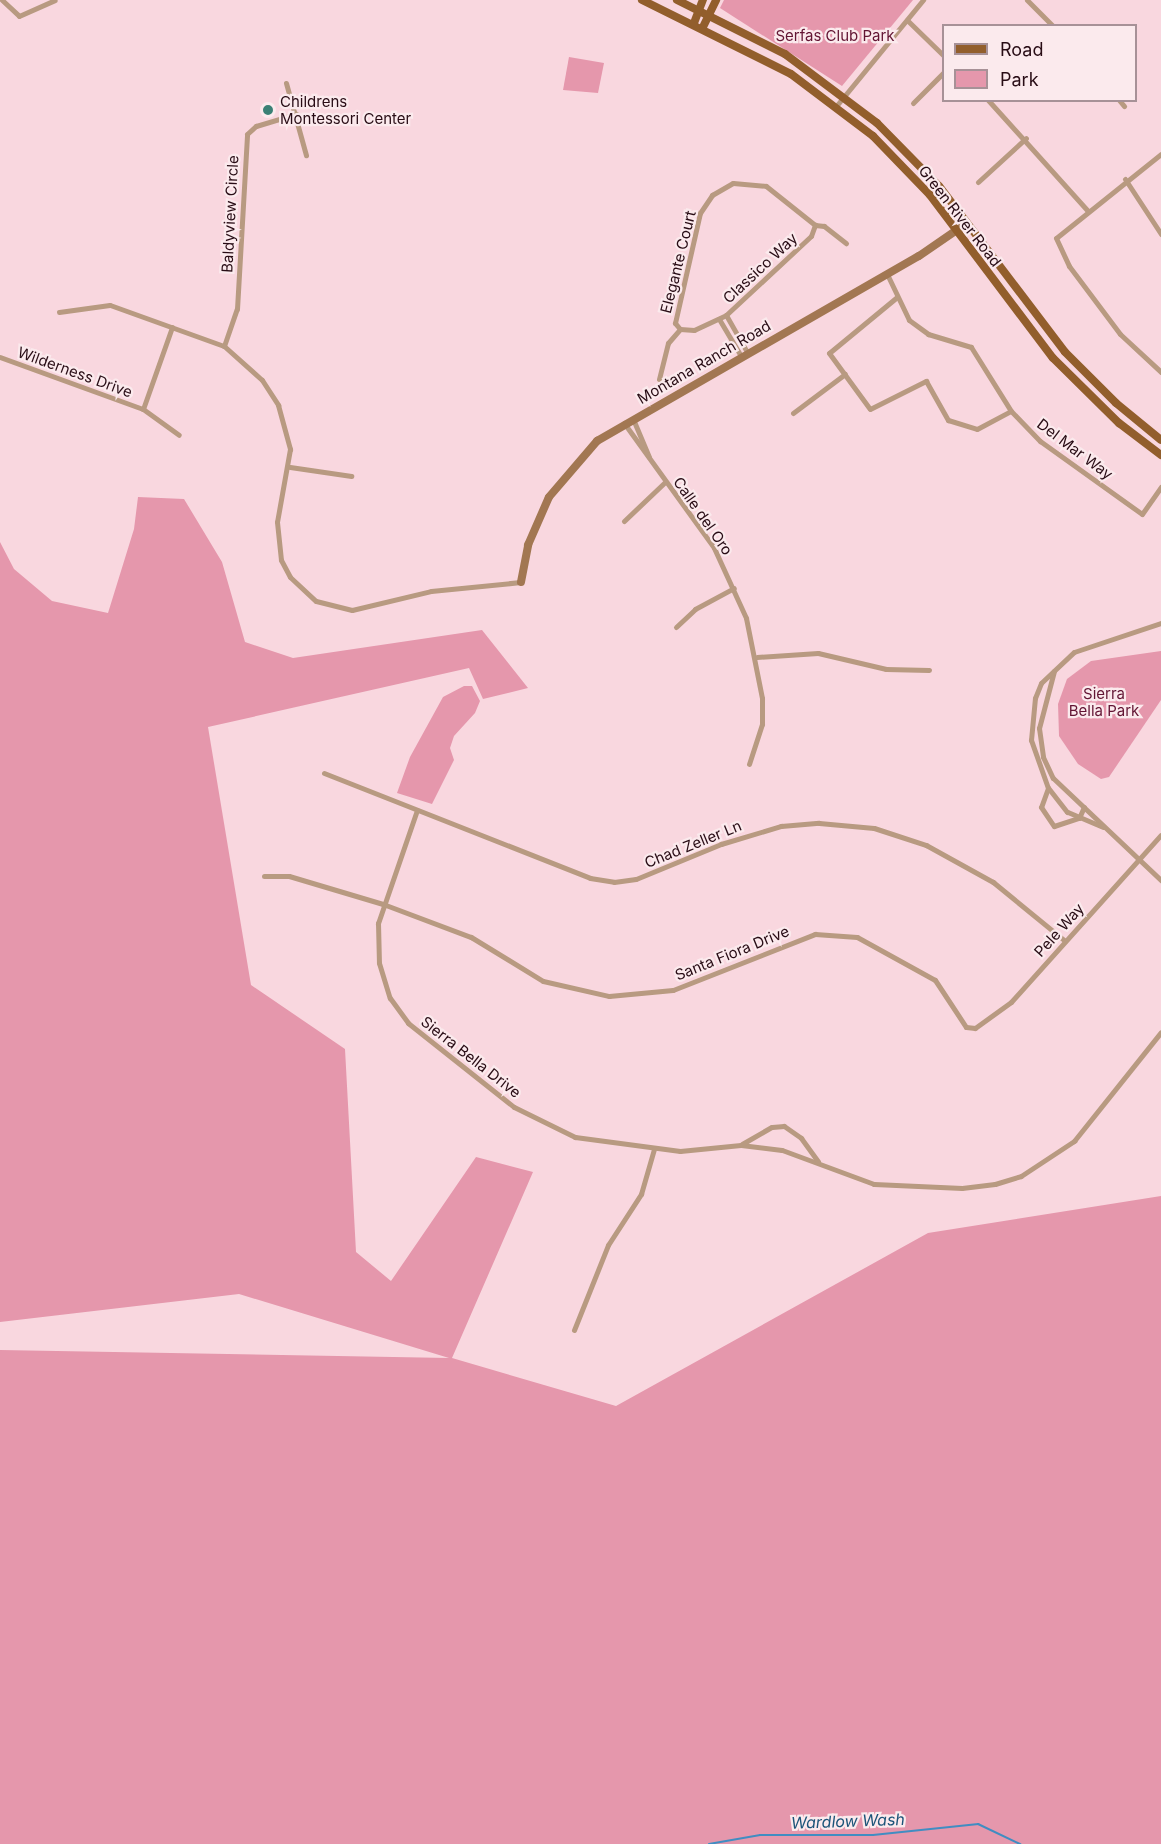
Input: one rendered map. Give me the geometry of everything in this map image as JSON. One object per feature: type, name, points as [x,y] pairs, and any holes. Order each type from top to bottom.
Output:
[{"type":"main road","name":"Green River Road","points":[[642,0],[703,27],[837,105],[895,157],[957,230],[1053,358],[1119,423],[1161,454]]},
{"type":"main road","name":"Green River Road","points":[[677,0],[785,54],[844,95],[910,156],[967,223],[1065,352],[1116,403],[1161,440]]},
{"type":"main road","points":[[693,23],[703,0]]},
{"type":"main road","points":[[703,27],[716,0]]},
{"type":"street","points":[[2,0],[19,16],[55,0]]},
{"type":"street","points":[[837,105],[923,0]]},
{"type":"street","points":[[1027,0],[1051,24]]},
{"type":"street","points":[[907,20],[942,55]]},
{"type":"street","points":[[914,103],[942,74]]},
{"type":"street","points":[[286,83],[306,155]]},
{"type":"street","points":[[990,102],[1026,138],[1087,210]]},
{"type":"street","points":[[1121,102],[1124,106]]},
{"type":"street","name":"Baldyview Circle","points":[[224,346],[237,309],[247,134],[256,126],[296,114]]},
{"type":"street","points":[[978,182],[1026,138]]},
{"type":"street","points":[[1161,154],[1125,179],[1056,238],[1070,266],[1120,334],[1161,372]]},
{"type":"street","points":[[1125,179],[1161,234]]},
{"type":"street","name":"Elegante Court","points":[[659,379],[668,343],[680,329],[675,323],[700,213],[712,195],[733,183],[766,186],[815,225]]},
{"type":"street","name":"Montana Ranch Road","points":[[521,582],[538,520],[563,475],[597,441],[624,423],[887,274],[967,223]]},
{"type":"street","points":[[815,225],[824,226],[846,243]]},
{"type":"street","name":"Classico Way","points":[[680,329],[694,330],[726,315],[811,236],[815,225]]},
{"type":"street","name":"Del Mar Way","points":[[887,274],[897,297],[919,329],[971,347],[1011,411],[1040,441],[1142,514],[1161,487]]},
{"type":"street","points":[[897,297],[829,353],[870,409],[926,381],[948,420],[977,429],[1011,411]]},
{"type":"street","points":[[59,312],[110,305],[224,346],[262,380],[278,405],[286,430],[290,467],[277,542],[290,577],[316,601],[352,610],[431,591],[521,582]]},
{"type":"street","points":[[726,315],[744,354]]},
{"type":"street","points":[[719,319],[744,354]]},
{"type":"street","points":[[142,409],[172,327]]},
{"type":"street","name":"Wilderness Drive","points":[[0,357],[142,409],[179,435]]},
{"type":"street","points":[[793,413],[845,374]]},
{"type":"street","name":"Calle del Oro","points":[[633,419],[649,457],[703,532],[734,588],[757,657],[762,724],[749,764]]},
{"type":"street","name":"Calle del Oro","points":[[624,423],[643,455],[649,457]]},
{"type":"street","points":[[290,467],[351,476]]},
{"type":"street","points":[[624,521],[665,482]]},
{"type":"street","points":[[676,627],[703,604],[734,588]]},
{"type":"street","points":[[1161,623],[1091,643],[1054,669],[1035,698],[1030,728],[1034,756],[1048,788],[1067,812],[1102,827],[1161,880]]},
{"type":"street","points":[[757,657],[818,653],[886,669],[928,670]]},
{"type":"street","points":[[1054,669],[1040,715],[1043,757],[1059,785],[1099,817],[1102,827]]},
{"type":"street","name":"Chad Zeller Ln","points":[[324,773],[590,878],[614,882],[636,879],[721,844],[781,826],[819,823],[874,828],[926,845],[993,882],[1065,941]]},
{"type":"street","points":[[1048,788],[1041,807],[1046,818],[1063,827],[1079,818],[1084,807]]},
{"type":"street","name":"Sierra Bella Drive","points":[[417,810],[383,904],[376,943],[379,963],[390,998],[408,1023],[535,1120],[575,1137],[654,1149],[741,1144],[820,1162],[874,1185],[962,1188],[1021,1176],[1074,1141],[1094,1121],[1161,1032]]},
{"type":"street","name":"Pele Way","points":[[966,1027],[988,1021],[1011,1002],[1161,835]]},
{"type":"street","name":"Santa Fiora Drive","points":[[264,876],[289,876],[383,904],[471,937],[543,981],[609,996],[673,990],[815,934],[857,937],[935,981],[966,1027]]},
{"type":"street","name":"Sierra Bella Drive","points":[[741,1144],[772,1127],[784,1126],[801,1138],[820,1162]]},
{"type":"street","points":[[574,1330],[608,1245],[641,1194],[654,1149]]},
{"type":"green space","name":"Serfas Club Park","points":[[724,0],[913,0],[842,86],[720,8]]},
{"type":"green space","points":[[569,57],[604,63],[598,93],[563,90]]},
{"type":"green space","points":[[138,497],[184,499],[222,562],[245,642],[293,658],[482,630],[528,688],[483,699],[469,668],[208,727],[251,985],[345,1049],[356,1252],[391,1281],[476,1157],[533,1172],[452,1358],[616,1406],[928,1233],[1161,1196],[1161,1844],[0,1844],[0,1350],[449,1358],[239,1294],[0,1322],[0,542],[14,569],[52,601],[108,613],[134,529]]},
{"type":"green space","name":"Sierra Bella Park","points":[[1161,651],[1161,700],[1109,777],[1101,779],[1078,764],[1059,736],[1058,704],[1067,679],[1091,661]]},
{"type":"green space","points":[[464,686],[472,686],[480,701],[475,713],[454,736],[450,748],[454,760],[432,804],[397,793],[410,757],[443,697]]},
{"type":"waterway","name":"Wardlow Wash","points":[[709,1844],[760,1835],[873,1835],[978,1824],[1020,1844]]},
{"type":"place","name":"Childrens Montessori Center","points":[[268,110]]}]
